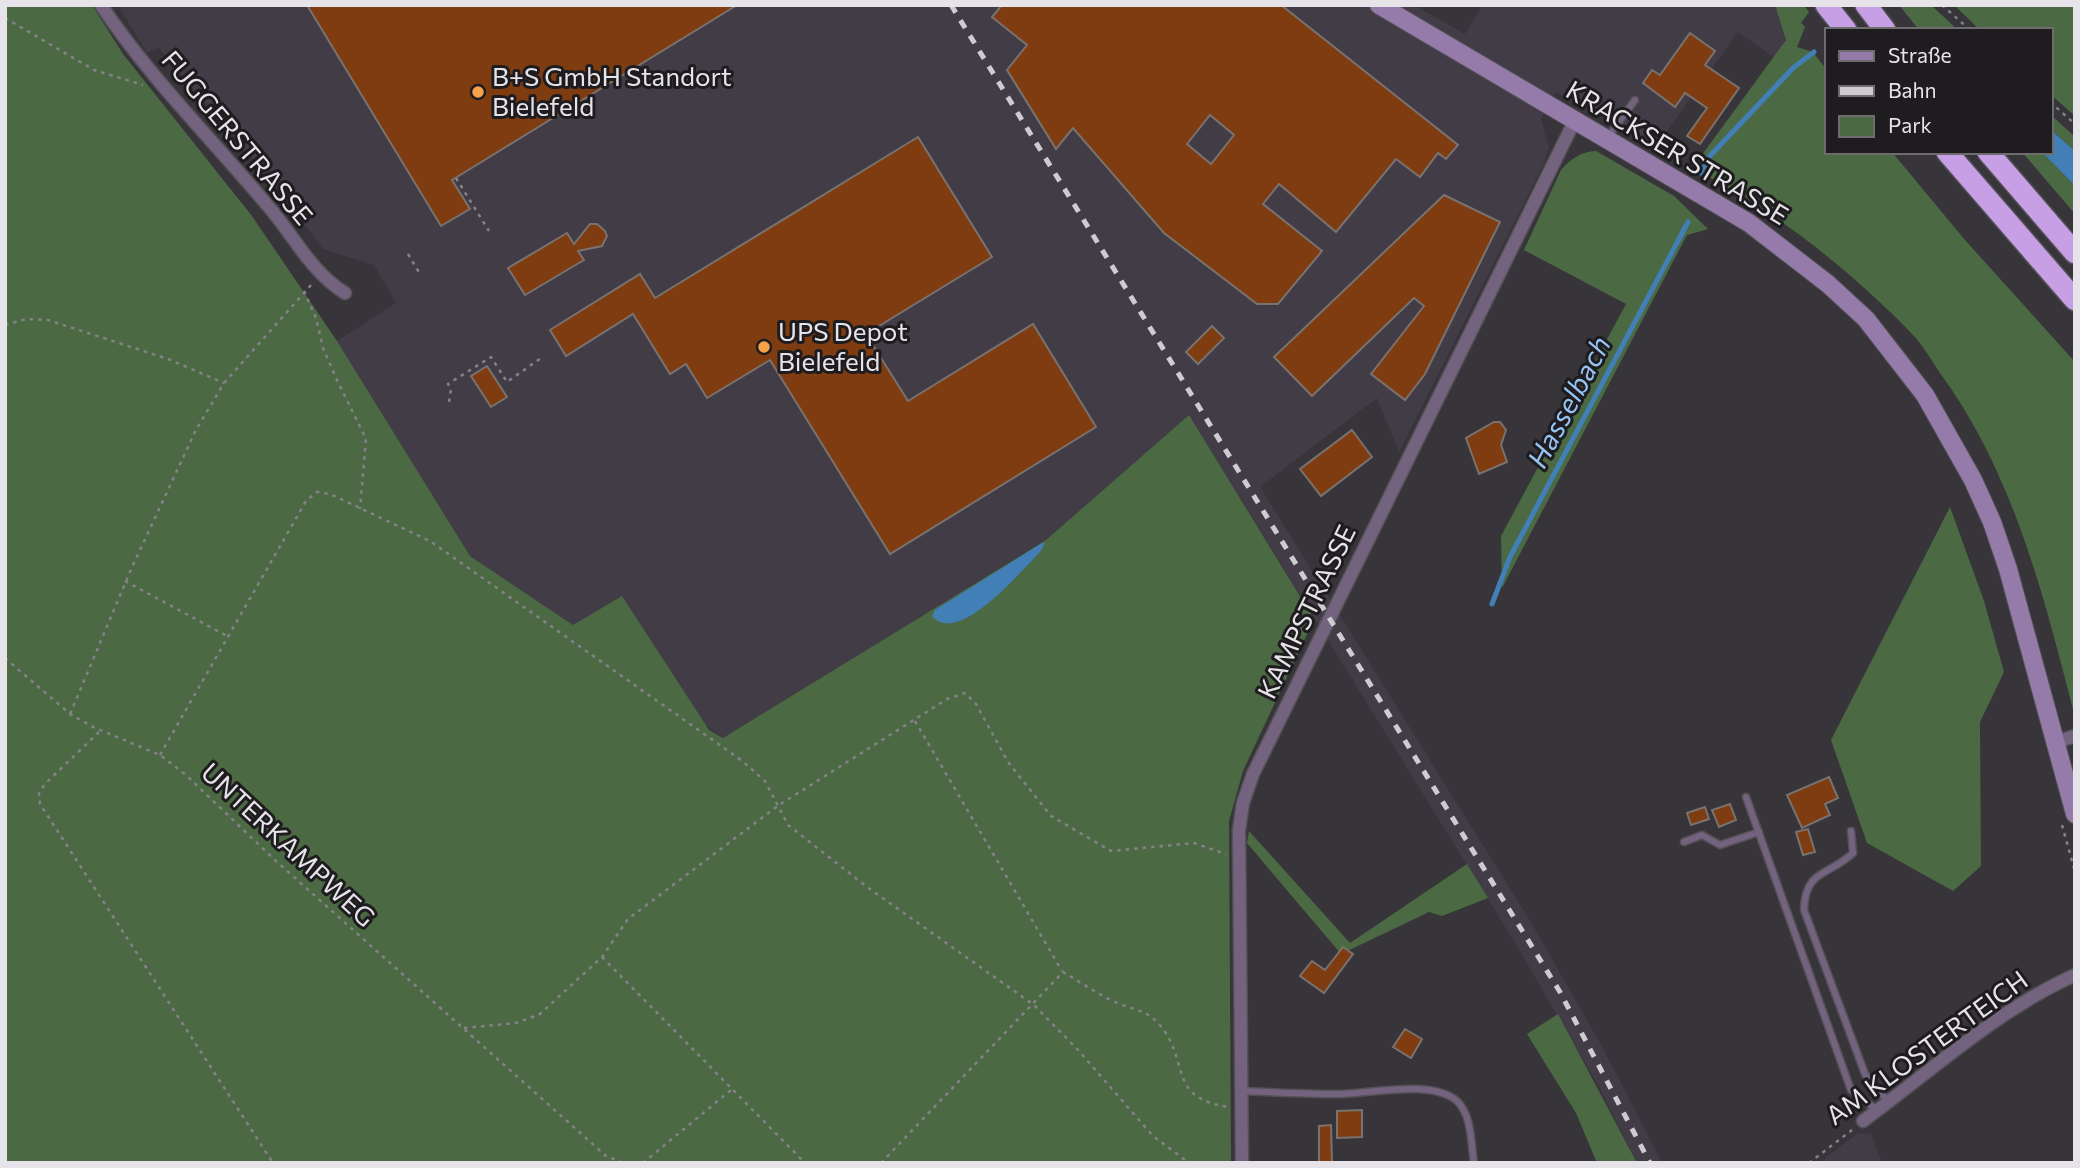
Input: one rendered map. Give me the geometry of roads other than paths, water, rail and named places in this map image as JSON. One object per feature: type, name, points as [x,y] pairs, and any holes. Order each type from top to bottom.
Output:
[{"type":"highway","points":[[1826,5],[1844,28]]},
{"type":"highway","points":[[1866,5],[1883,28]]},
{"type":"highway","points":[[1949,154],[2075,300]]},
{"type":"highway","points":[[1990,154],[2075,253]]},
{"type":"street","name":"FUGGERSTRASSE","points":[[101,5],[167,92],[270,207],[319,273],[345,293]]},
{"type":"street","name":"KRACKSER STRASSE","points":[[1379,5],[1759,230],[1828,284],[1866,319],[1897,357],[1951,437],[1992,522],[2008,569],[2075,814]]},
{"type":"street","name":"KAMPSTRASSE","points":[[1242,1163],[1238,858],[1243,803],[1253,774],[1575,120]]},
{"type":"street","points":[[2056,742],[2075,736]]},
{"type":"street","name":"AM KLOSTERTEICH","points":[[1863,1121],[1995,1022],[2045,988],[2075,975]]},
{"type":"lane","points":[[1607,139],[1635,100]]},
{"type":"lane","points":[[1746,797],[1851,1090],[1877,1110]]},
{"type":"lane","points":[[1851,831],[1853,853],[1810,882],[1804,893],[1804,911],[1865,1074],[1876,1091],[1890,1101]]},
{"type":"lane","points":[[1684,842],[1702,835],[1720,845],[1759,832]]},
{"type":"lane","points":[[1241,1091],[1337,1094],[1403,1090],[1445,1095],[1456,1101],[1466,1114],[1474,1163]]},
{"type":"water","points":[[2052,131],[2075,151],[2075,186],[2044,154],[2052,154]]},
{"type":"water","points":[[1045,543],[1040,552],[1019,574],[989,603],[973,614],[957,622],[943,623],[932,616],[935,610]]},
{"type":"waterway","points":[[1701,173],[1708,158],[1793,68],[1814,52]]},
{"type":"waterway","name":"Hasselbach","points":[[1492,604],[1510,557],[1688,222]]},
{"type":"railway","points":[[951,5],[1560,992],[1650,1163]]},
{"type":"place","name":"B+S GmbH Standort Bielefeld","points":[[478,92]]},
{"type":"place","name":"UPS Depot Bielefeld","points":[[764,347]]}]
